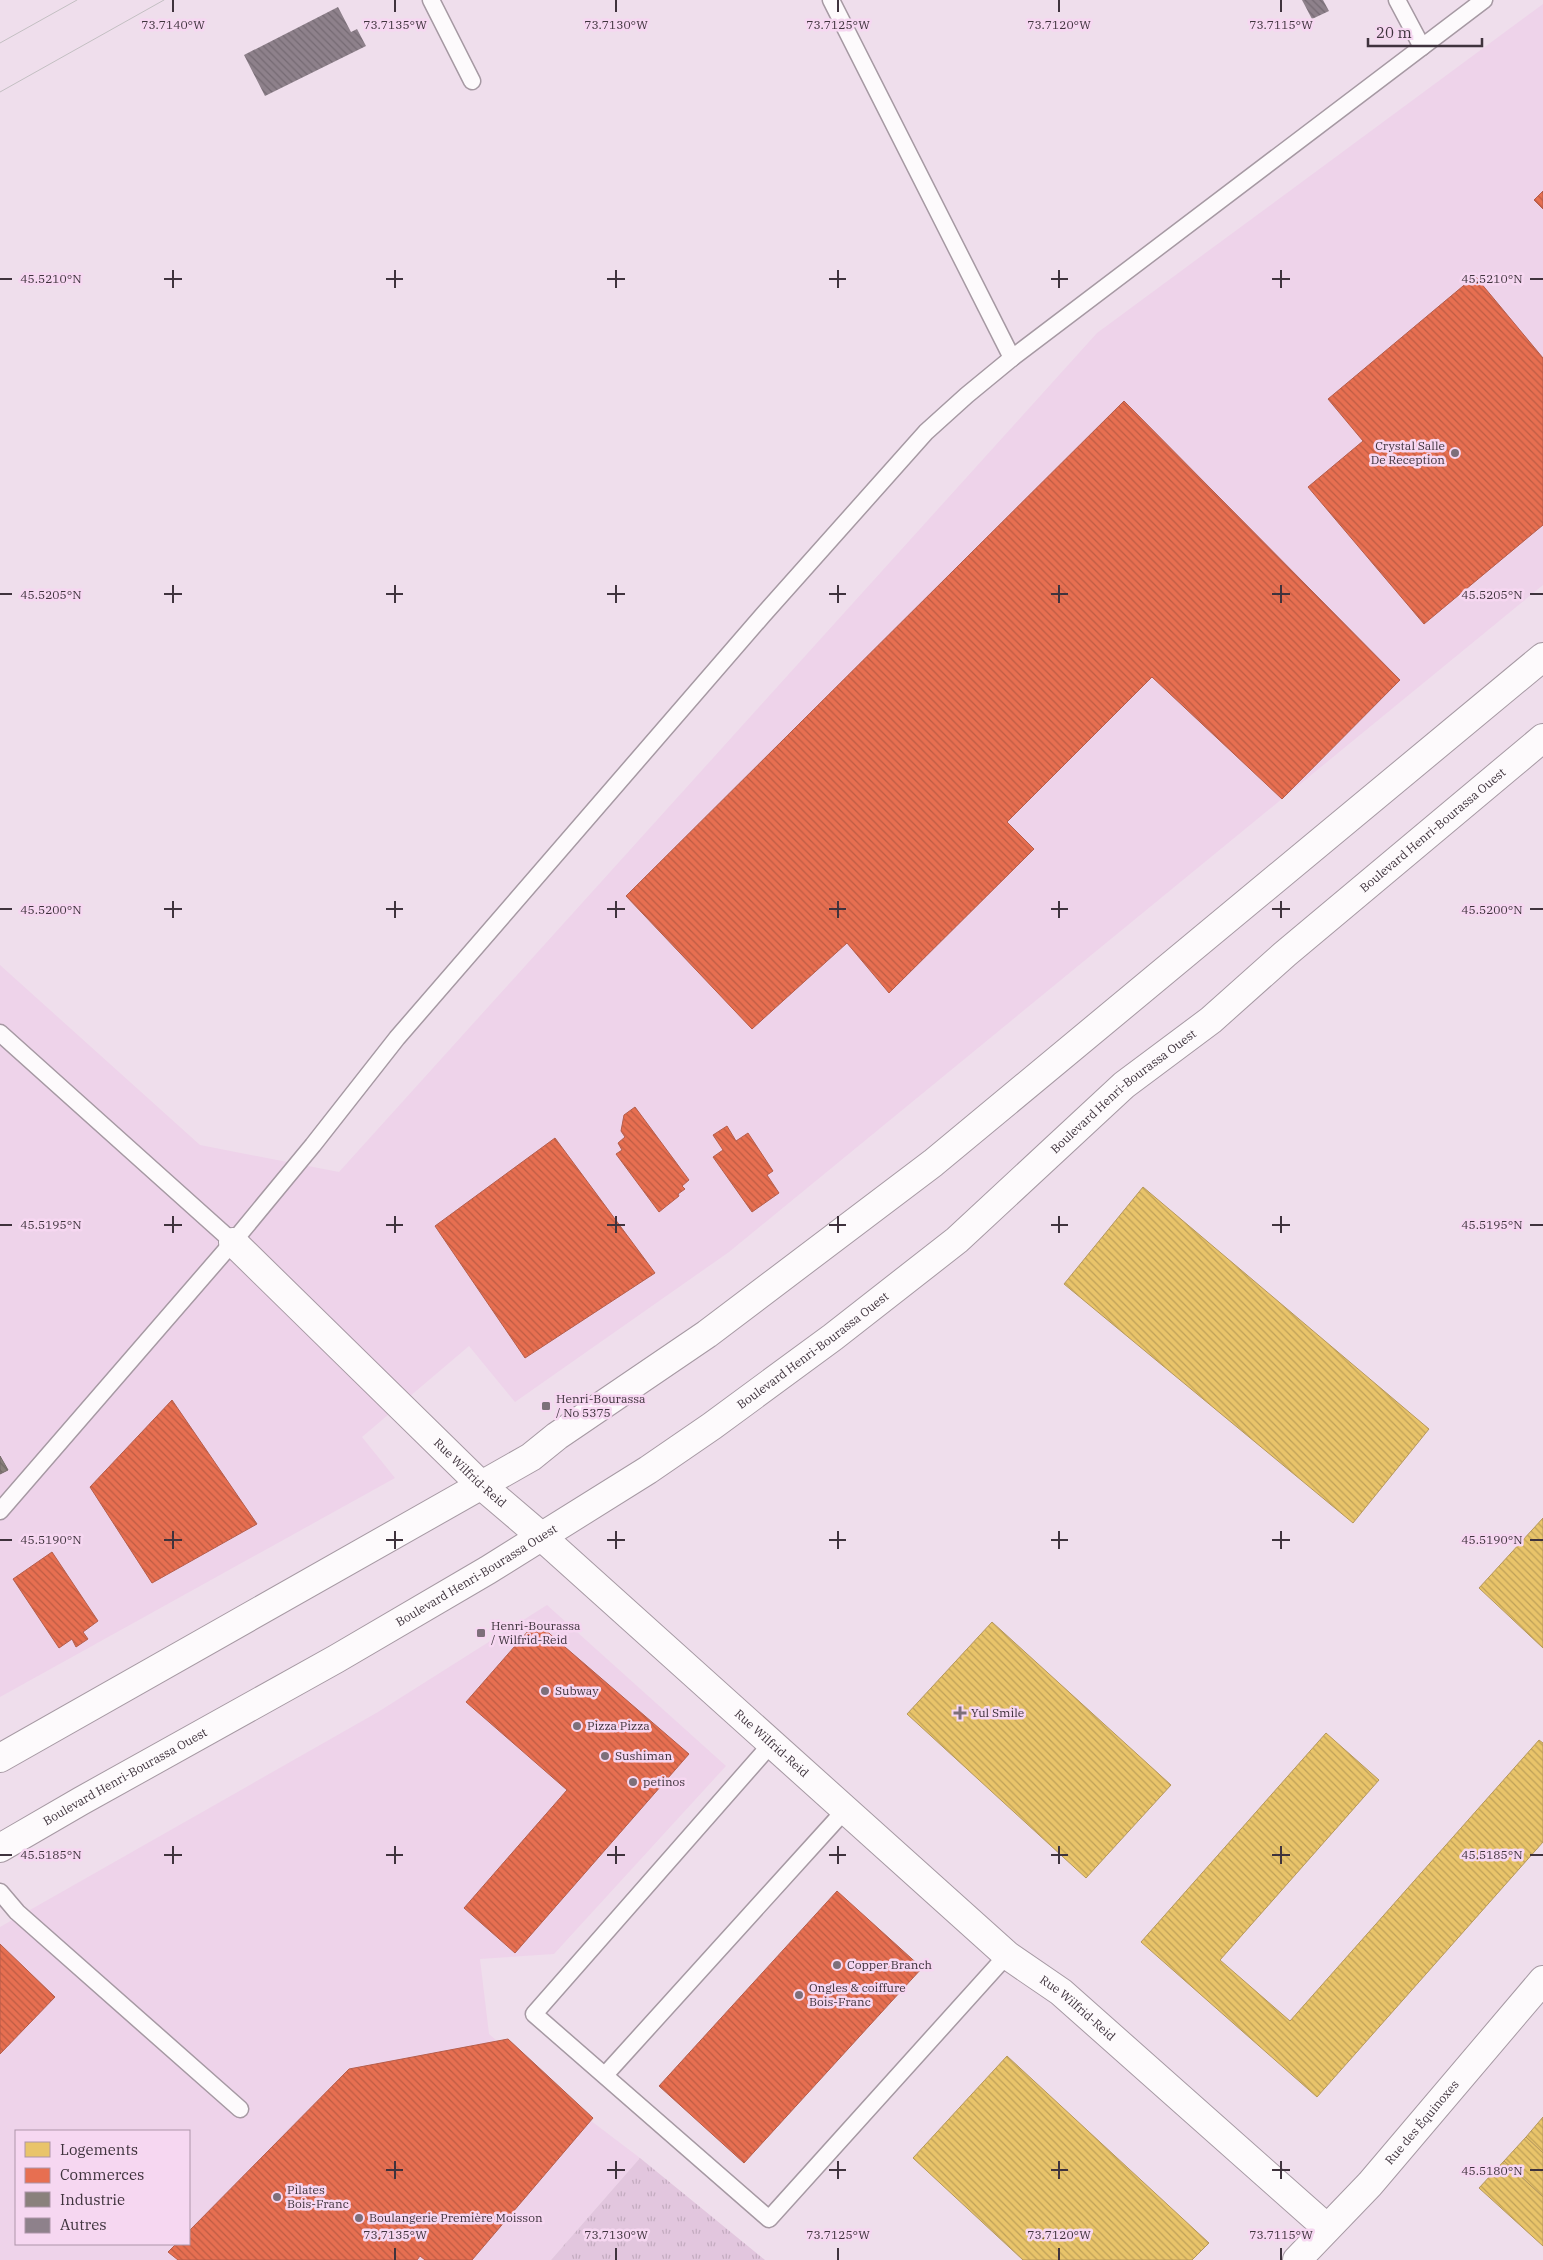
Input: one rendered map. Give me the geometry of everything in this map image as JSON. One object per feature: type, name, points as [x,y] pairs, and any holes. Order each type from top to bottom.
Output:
[{"type":"main road","points":[[0,1758],[531,1457],[557,1436],[707,1334],[843,1233],[977,1128],[1543,657]]},
{"type":"main road","name":"Boulevard Henri-Bourassa Ouest","points":[[0,1848],[336,1659],[542,1537],[648,1470],[712,1426],[833,1338],[957,1240],[1124,1085],[1211,1020],[1285,954],[1543,738]]},
{"type":"main road","name":"Rue Wilfrid-Reid","points":[[233,1242],[480,1485],[542,1537],[1007,1955],[1061,1992],[1327,2228]]},
{"type":"main road","name":"Rue des Équinoxes","points":[[1297,2260],[1370,2184],[1543,1980]]},
{"type":"lane","points":[[431,0],[472,81]]},
{"type":"lane","points":[[831,0],[1012,358]]},
{"type":"lane","points":[[1397,0],[1422,47]]},
{"type":"lane","points":[[0,1511],[233,1242],[314,1145],[397,1038],[763,615],[926,432],[1012,358],[1484,0]]},
{"type":"lane","points":[[0,1033],[233,1242]]},
{"type":"lane","points":[[772,1743],[534,2014],[769,2219],[1007,1955]]},
{"type":"lane","points":[[606,2075],[846,1809]]},
{"type":"lane","points":[[0,1892],[17,1912],[240,2109]]},
{"type":"shaded area","points":[[1543,4],[1543,585],[729,1252],[515,1402],[469,1346],[362,1437],[395,1478],[0,1697],[0,965],[200,1145],[339,1172],[1097,333]]},
{"type":"shaded area","points":[[547,1605],[726,1766],[554,1954],[480,1959],[489,2034],[578,2111],[640,2158],[551,2260],[0,2260],[0,1927],[378,1712]]},
{"type":"green space","points":[[640,2158],[765,2260],[551,2260]]},
{"type":"building: Logements","points":[[1143,1187],[1429,1429],[1353,1523],[1064,1284]]},
{"type":"building: Logements","points":[[1543,1518],[1543,1648],[1479,1588]]},
{"type":"building: Logements","points":[[992,1622],[1171,1785],[1086,1878],[907,1714]]},
{"type":"building: Logements","points":[[1326,1733],[1379,1780],[1220,1960],[1290,2021],[1539,1740],[1543,1743],[1543,1842],[1317,2097],[1141,1942]]},
{"type":"building: Logements","points":[[1007,2056],[1209,2243],[1192,2260],[1023,2260],[913,2158]]},
{"type":"building: Logements","points":[[1543,2117],[1543,2153],[1526,2137]]},
{"type":"building: Logements","points":[[1526,2137],[1543,2153],[1543,2197],[1504,2161]]},
{"type":"building: Logements","points":[[1504,2161],[1543,2197],[1543,2246],[1479,2188]]},
{"type":"building: Commerces","points":[[1543,191],[1543,209],[1534,200]]},
{"type":"building: Commerces","points":[[1475,276],[1543,358],[1543,525],[1424,624],[1308,487],[1363,441],[1328,399]]},
{"type":"building: Commerces","points":[[1124,401],[1400,680],[1282,799],[1152,677],[1007,822],[1034,849],[889,993],[847,943],[752,1029],[626,896]]},
{"type":"building: Commerces","points":[[635,1107],[689,1180],[682,1186],[685,1189],[678,1194],[679,1196],[659,1212],[616,1154],[622,1150],[618,1143],[625,1137],[621,1131],[624,1115]]},
{"type":"building: Commerces","points":[[727,1126],[736,1141],[748,1133],[773,1171],[767,1175],[779,1193],[752,1212],[713,1157],[723,1150],[713,1135]]},
{"type":"building: Commerces","points":[[555,1138],[655,1273],[525,1358],[435,1226]]},
{"type":"building: Commerces","points":[[172,1400],[257,1524],[152,1583],[90,1487]]},
{"type":"building: Commerces","points":[[52,1552],[98,1621],[83,1632],[88,1639],[76,1647],[72,1639],[59,1648],[13,1579]]},
{"type":"building: Commerces","points":[[536,1622],[689,1754],[515,1953],[464,1908],[567,1790],[466,1702]]},
{"type":"building: Commerces","points":[[837,1891],[922,1968],[744,2163],[659,2086]]},
{"type":"building: Commerces","points":[[0,1944],[55,1997],[0,2054]]},
{"type":"building: Commerces","points":[[508,2039],[593,2118],[472,2260],[425,2260],[420,2256],[417,2260],[178,2260],[168,2252],[175,2245],[190,2245],[190,2230],[349,2069]]},
{"type":"building: Industrie","points":[[0,1456],[8,1470],[0,1474]]},
{"type":"building: Autres","points":[[1302,0],[1323,0],[1329,11],[1312,19]]},
{"type":"building: Autres","points":[[338,7],[351,32],[357,29],[366,46],[265,96],[244,55]]},
{"type":"tram line","points":[[0,43],[77,0]]},
{"type":"tram line","points":[[0,92],[164,0]]},
{"type":"place","name":"Crystal Salle De Reception","points":[[1455,453]]},
{"type":"place","name":"Henri-Bourassa / No 5375","points":[[546,1406]]},
{"type":"place","name":"Henri-Bourassa / Wilfrid-Reid","points":[[481,1633]]},
{"type":"place","name":"Subway","points":[[545,1691]]},
{"type":"place","name":"Yul Smile","points":[[960,1713]]},
{"type":"place","name":"Pizza Pizza","points":[[577,1726]]},
{"type":"place","name":"Sushiman","points":[[605,1756]]},
{"type":"place","name":"petinos","points":[[633,1782]]},
{"type":"place","name":"Copper Branch","points":[[837,1965]]},
{"type":"place","name":"Ongles & coiffure Bois-Franc","points":[[799,1995]]},
{"type":"place","name":"Pilates Bois-Franc","points":[[277,2197]]},
{"type":"place","name":"Boulangerie Première Moisson","points":[[359,2218]]}]
